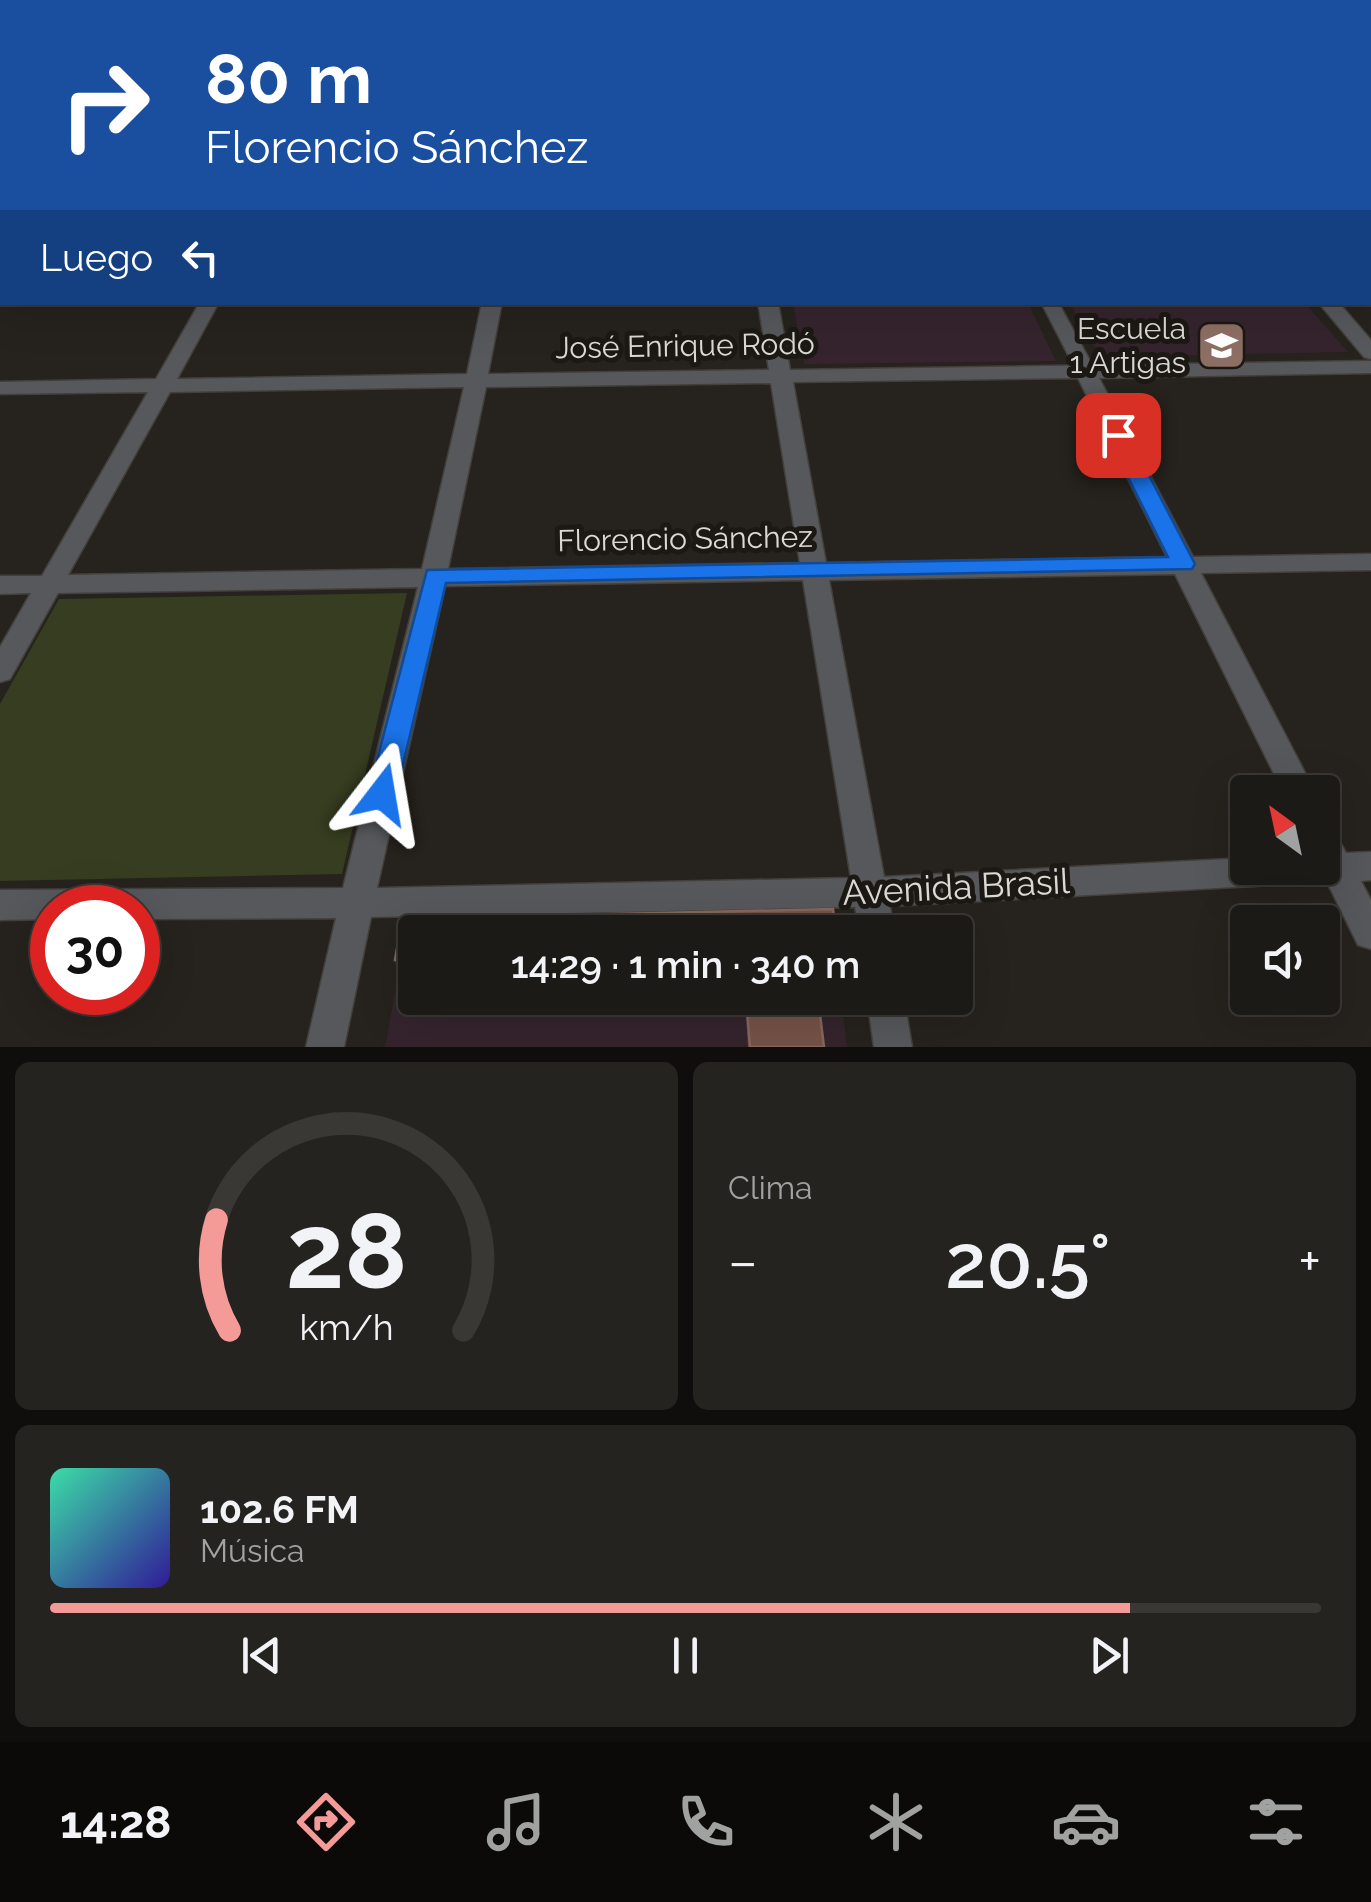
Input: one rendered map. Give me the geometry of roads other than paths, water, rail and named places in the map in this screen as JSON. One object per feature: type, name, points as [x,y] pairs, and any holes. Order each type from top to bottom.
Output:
[{"type":"street","points":[[0,672],[208,305]]},
{"type":"street","points":[[325,1047],[355,903],[436,576],[491,305]]},
{"type":"street","points":[[768,305],[874,915]]},
{"type":"street","points":[[1051,305],[1290,775]]},
{"type":"street","points":[[1330,305],[1371,353]]},
{"type":"street","name":"José Enrique Rodó","points":[[0,388],[1371,366]]},
{"type":"street","name":"Florencio Sánchez","points":[[0,585],[1371,562]]},
{"type":"street","name":"Avenida Brasil","points":[[1340,857],[1371,866]]},
{"type":"street","name":"Avenida Brasil","points":[[0,906],[871,892],[1230,862]]},
{"type":"street","points":[[1340,875],[1371,934]]},
{"type":"street","points":[[888,1015],[893,1047]]},
{"type":"place","name":"Escuela 1 Artigas","points":[[1221,346]]}]
